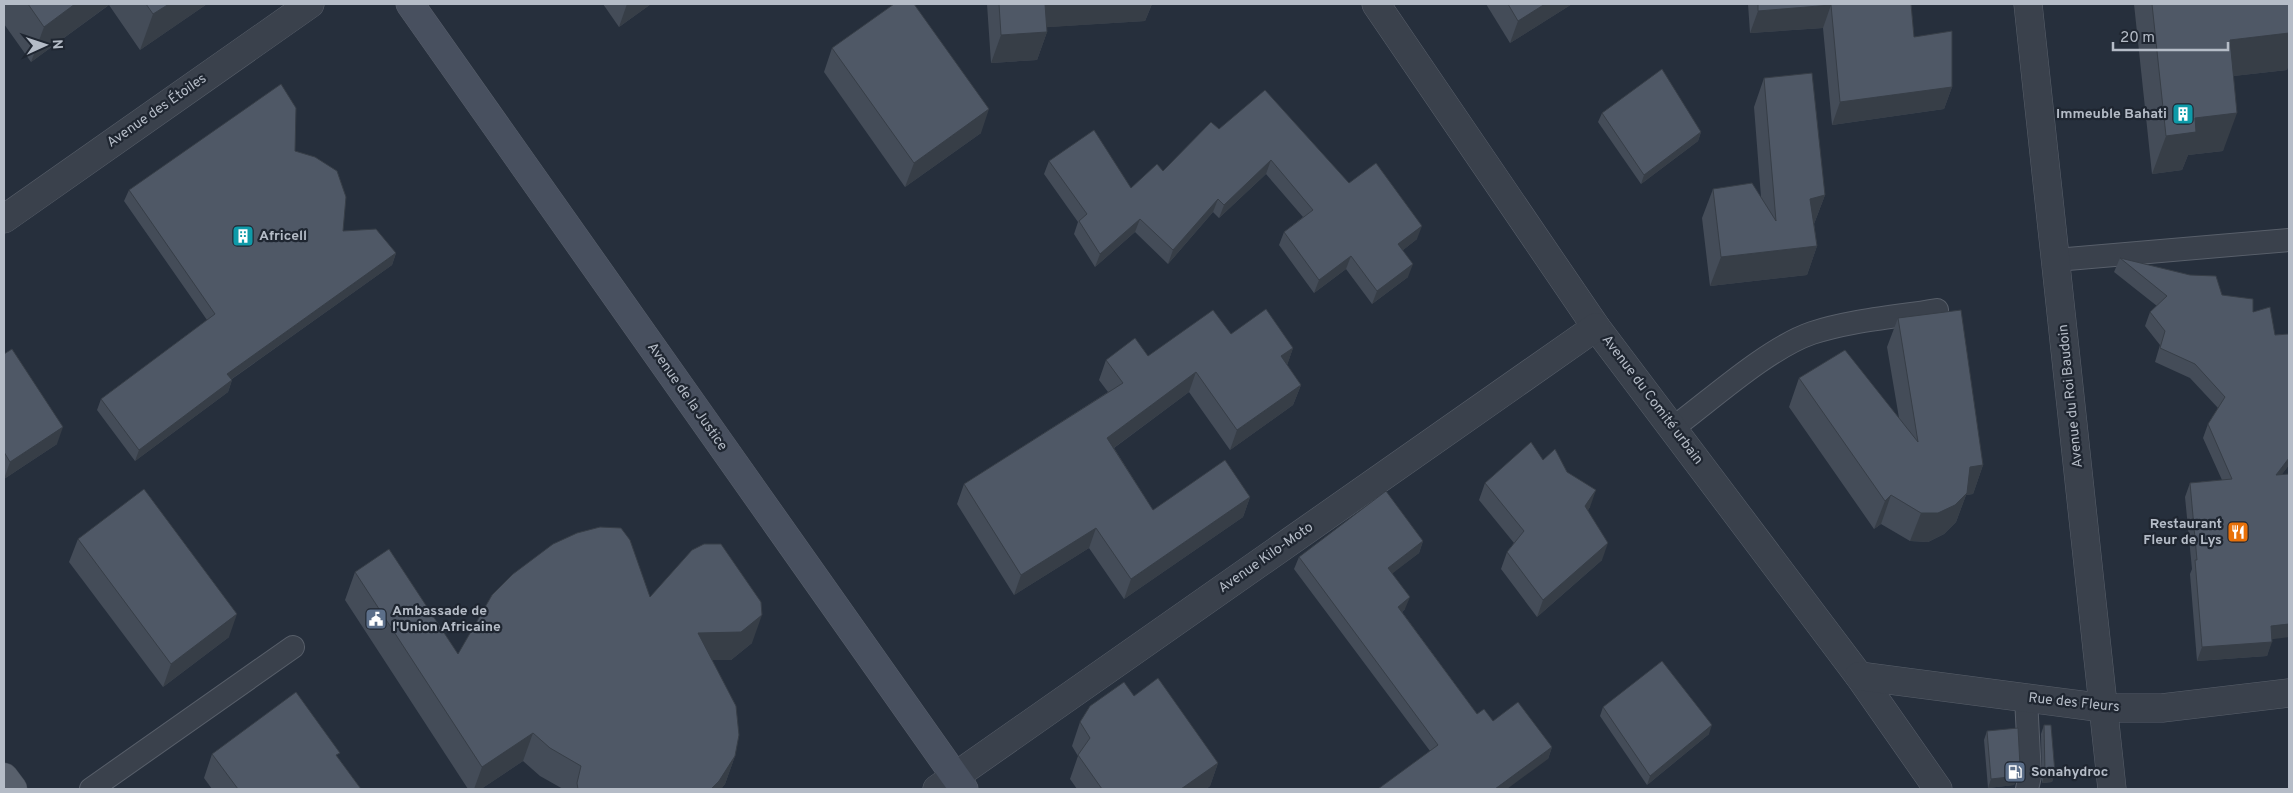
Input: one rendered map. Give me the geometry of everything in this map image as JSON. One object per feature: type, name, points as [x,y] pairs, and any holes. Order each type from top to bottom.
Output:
[{"type":"main road","name":"Avenue de la Justice","points":[[410,4],[952,785]]},
{"type":"main road","points":[[4,777],[13,789]]},
{"type":"street","name":"Avenue des Étoiles","points":[[4,219],[310,4]]},
{"type":"street","name":"Avenue du Comité urbain","points":[[1376,4],[1596,327],[1859,676],[1938,789]]},
{"type":"street","name":"Avenue du Roi Baudoin","points":[[2028,4],[2112,789]]},
{"type":"street","name":"Avenue Kilo-Moto","points":[[952,785],[1596,327]]},
{"type":"street","name":"Rue des Fleurs","points":[[1859,676],[2104,708],[2162,708],[2289,693]]},
{"type":"lane","points":[[2056,260],[2289,240]]},
{"type":"lane","points":[[1673,428],[1771,354],[1811,334],[1845,325],[1937,310]]},
{"type":"lane","points":[[91,789],[293,646]]},
{"type":"lane","points":[[2026,698],[2030,776],[2027,789]]},
{"type":"building","points":[[28,4],[75,4],[44,27]]},
{"type":"building","points":[[146,4],[169,4],[153,14]]},
{"type":"building","points":[[894,4],[914,4],[989,109],[914,163],[832,48]]},
{"type":"building","points":[[999,4],[1045,4],[1047,32],[1001,35]]},
{"type":"building","points":[[1508,4],[1545,4],[1518,21]]},
{"type":"building","points":[[1758,4],[1911,4],[1914,37],[1952,31],[1952,87],[1840,102],[1831,5],[1758,11]]},
{"type":"building","points":[[2152,4],[2289,4],[2289,33],[2230,40],[2237,113],[2195,118],[2196,132],[2166,136]]},
{"type":"building","points":[[1662,69],[1701,132],[1644,175],[1602,113]]},
{"type":"building","points":[[1812,73],[1825,195],[1810,199],[1817,246],[1721,257],[1713,189],[1752,183],[1776,221],[1764,78]]},
{"type":"building","name":"Africell","points":[[281,84],[296,108],[295,151],[315,157],[337,171],[346,197],[343,231],[376,229],[396,253],[227,374],[232,380],[139,450],[101,399],[215,314],[129,190]]},
{"type":"building","points":[[1265,90],[1349,183],[1376,163],[1422,226],[1398,244],[1413,264],[1377,291],[1351,256],[1319,280],[1284,232],[1313,210],[1271,160],[1224,205],[1218,199],[1173,250],[1140,219],[1100,254],[1079,221],[1087,214],[1049,161],[1094,130],[1131,188],[1157,164],[1163,171],[1211,122],[1219,129]]},
{"type":"building","points":[[2120,258],[2190,275],[2216,276],[2222,295],[2253,299],[2253,312],[2270,307],[2275,335],[2289,334],[2289,458],[2276,475],[2289,474],[2289,624],[2271,626],[2272,642],[2202,647],[2190,483],[2232,479],[2208,424],[2225,397],[2195,364],[2160,348],[2165,331],[2150,312],[2167,296]]},
{"type":"building","points":[[1266,309],[1293,348],[1281,356],[1301,385],[1237,430],[1196,372],[1107,438],[1153,510],[1225,460],[1250,497],[1131,579],[1096,528],[1021,575],[964,484],[1123,383],[1106,360],[1135,338],[1148,356],[1213,310],[1231,334]]},
{"type":"building","points":[[1961,310],[1983,465],[1970,467],[1967,493],[1955,505],[1938,513],[1921,513],[1891,495],[1885,501],[1799,378],[1845,350],[1918,442],[1898,318]]},
{"type":"building","points":[[12,349],[63,427],[10,462],[4,452],[4,354]]},
{"type":"building","points":[[1531,442],[1543,460],[1555,449],[1567,472],[1596,490],[1585,506],[1608,543],[1543,600],[1507,552],[1524,531],[1485,483]]},
{"type":"building","points":[[144,489],[237,614],[171,664],[78,539]]},
{"type":"building","points":[[1386,491],[1423,541],[1388,568],[1410,597],[1398,607],[1477,714],[1484,709],[1493,721],[1518,702],[1552,747],[1495,789],[1378,789],[1438,745],[1299,557]]},
{"type":"building","points":[[600,527],[621,528],[630,540],[650,597],[692,550],[704,544],[721,544],[761,602],[762,615],[741,632],[698,633],[736,706],[739,735],[735,756],[719,781],[711,789],[578,789],[577,783],[581,766],[550,748],[533,733],[482,767],[355,572],[389,549],[458,654],[492,595],[513,574],[553,544],[577,533]]},
{"type":"building","points":[[1662,661],[1712,725],[1650,776],[1603,707]]},
{"type":"building","points":[[1158,678],[1218,763],[1181,789],[1102,789],[1078,755],[1090,738],[1080,722],[1090,706],[1124,682],[1134,696]]},
{"type":"building","points":[[296,692],[340,753],[336,755],[361,789],[238,789],[212,754]]},
{"type":"building","points":[[2044,725],[2051,725],[2055,773],[2045,774]]},
{"type":"building","points":[[2018,728],[2020,766],[2018,776],[1991,779],[1987,731]]},
{"type":"place","name":"Immeuble Bahati","points":[[2183,114]]},
{"type":"place","name":"Africell","points":[[243,236]]},
{"type":"place","name":"Restaurant Fleur de Lys","points":[[2238,532]]},
{"type":"place","name":"Ambassade de l'Union Africaine","points":[[376,619]]},
{"type":"place","name":"Sonahydroc","points":[[2015,772]]}]
